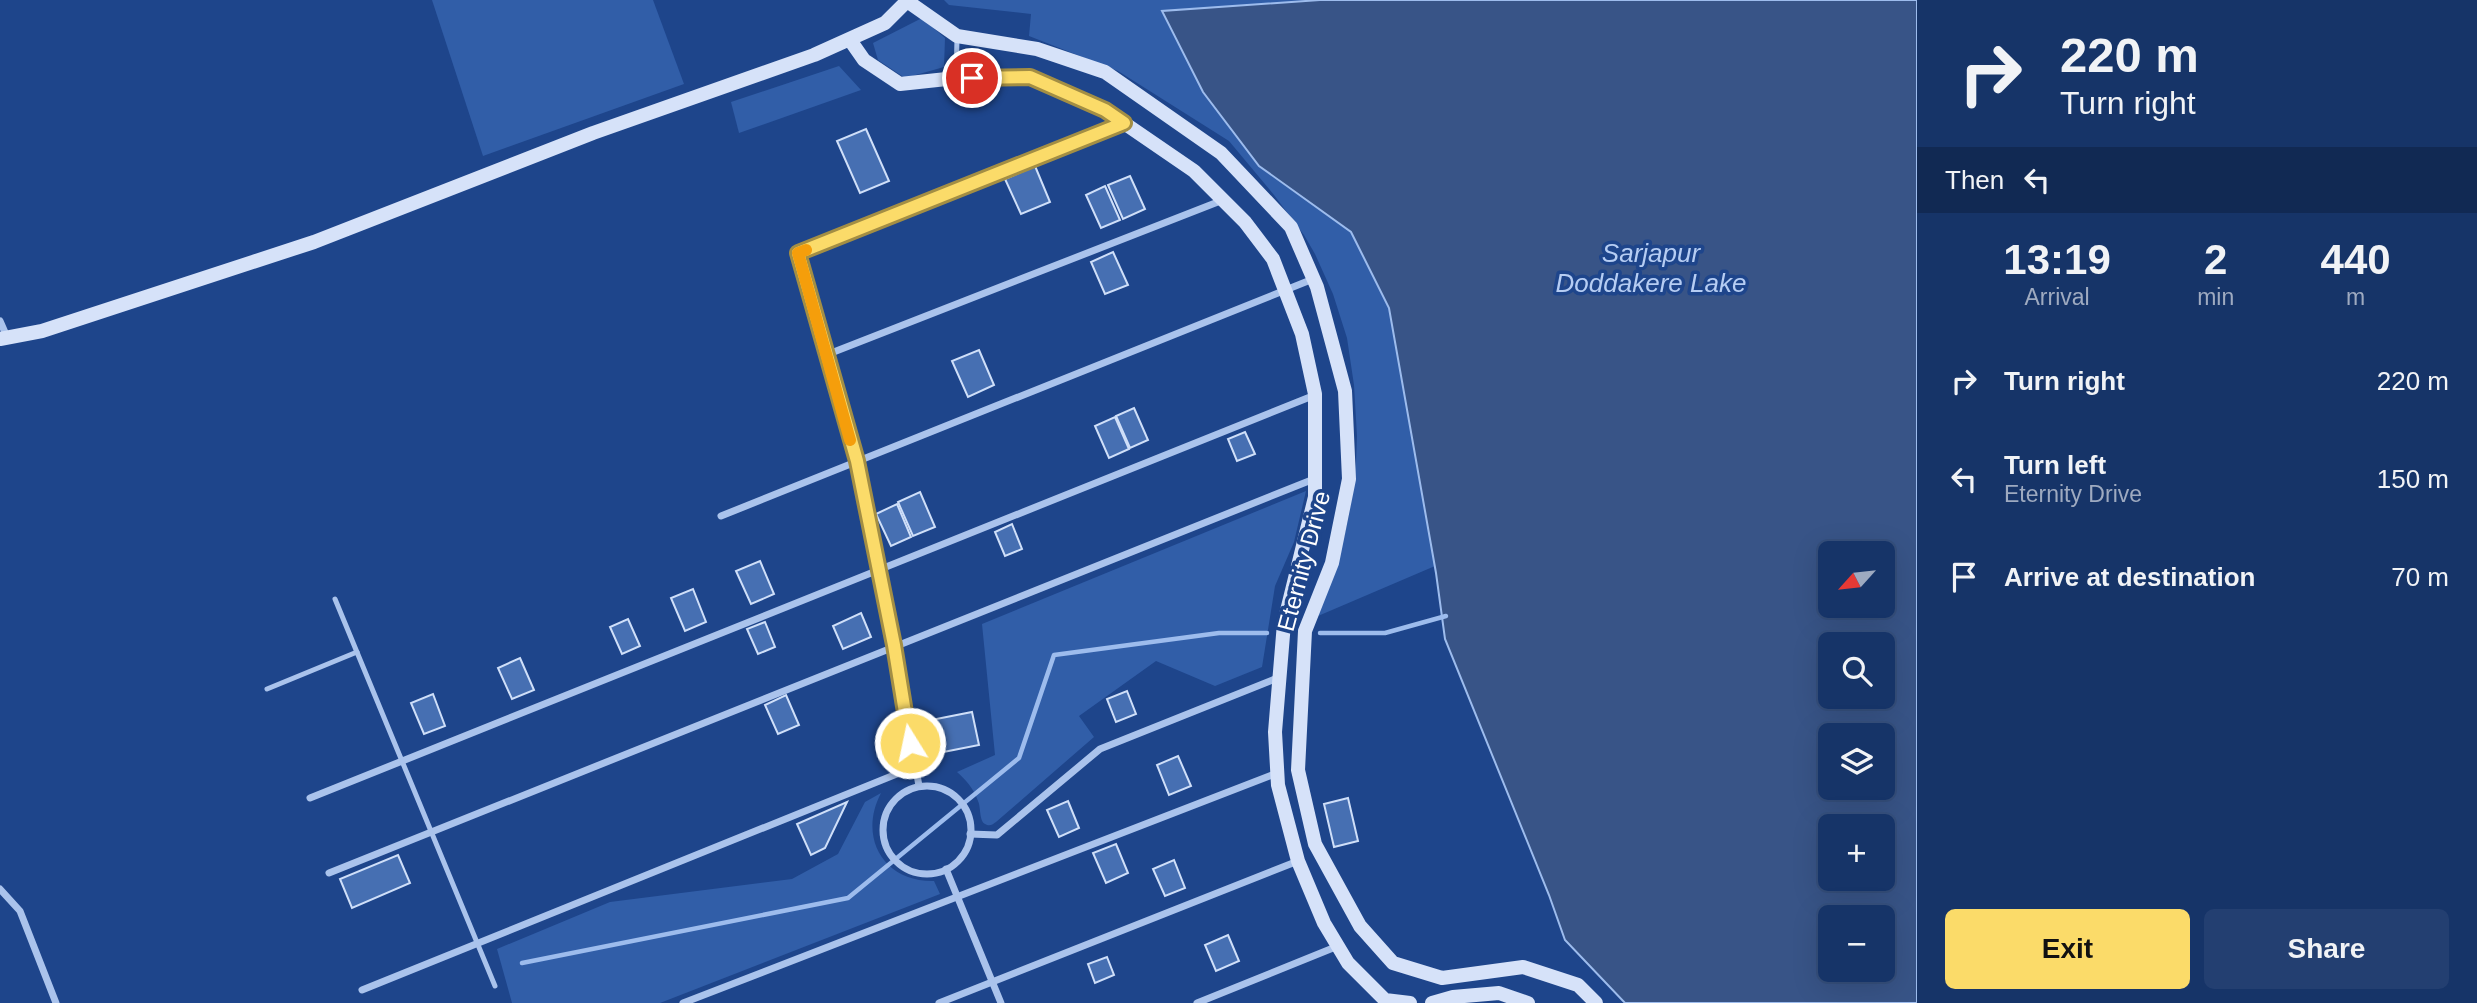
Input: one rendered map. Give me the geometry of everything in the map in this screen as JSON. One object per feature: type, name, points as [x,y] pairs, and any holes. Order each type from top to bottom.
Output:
[{"type":"street","name":"Eternity Drive","points":[[907,1],[957,36],[1037,48],[1105,72],[1220,153],[1291,227],[1313,278],[1345,391],[1349,479],[1332,563],[1305,631],[1298,770],[1315,844],[1360,926],[1393,963],[1442,978],[1522,967],[1578,985],[1596,1003]]},
{"type":"street","points":[[0,321],[4,338],[42,331],[314,242],[593,134],[850,40],[885,23],[907,1]]},
{"type":"street","name":"Eternity Drive","points":[[850,40],[864,60],[900,84],[956,78],[1030,77],[1105,110],[1194,171],[1245,222],[1273,259],[1302,334],[1315,394],[1315,497],[1284,623],[1275,732],[1278,785],[1298,861],[1324,923],[1348,963],[1385,1000],[1410,1003]]},
{"type":"street","points":[[919,786],[857,461],[798,253],[1124,123]]},
{"type":"street","points":[[826,355],[1223,200]]},
{"type":"street","points":[[721,516],[1313,278]]},
{"type":"street","points":[[310,798],[1315,394]]},
{"type":"street","points":[[329,873],[1315,478]]},
{"type":"street","points":[[970,834],[997,835],[1100,749],[1280,677]]},
{"type":"street","points":[[362,990],[914,767]]},
{"type":"street","points":[[683,1003],[1277,772]]},
{"type":"street","points":[[919,786],[936,787],[953,794],[965,808],[970,834],[959,860],[932,874],[912,871],[895,860],[884,842],[883,822],[891,803],[907,790],[919,786]]},
{"type":"street","points":[[939,1003],[1298,861]]},
{"type":"street","points":[[946,869],[1001,1003]]},
{"type":"street","points":[[0,890],[20,911],[56,1003]]},
{"type":"street","points":[[1197,1003],[1338,946]]},
{"type":"street","points":[[1473,1003],[1499,993]]},
{"type":"street","points":[[1432,1003],[1453,997],[1499,993],[1528,1003]]},
{"type":"lane","points":[[956,78],[957,36]]},
{"type":"lane","points":[[335,599],[495,986]]},
{"type":"lane","points":[[267,689],[357,652]]},
{"type":"shaded area","points":[[432,0],[653,0],[684,84],[483,156]]},
{"type":"shaded area","points":[[944,0],[1320,0],[1162,12],[1258,166],[1351,232],[1389,309],[1435,566],[1318,616],[1344,537],[1356,462],[1354,385],[1347,338],[1333,294],[1304,235],[1229,141],[1118,71],[1029,36],[1031,14],[949,5]]},
{"type":"shaded area","points":[[922,18],[945,38],[944,67],[905,78],[878,60],[873,43]]},
{"type":"shaded area","points":[[839,66],[861,90],[739,133],[731,102]]},
{"type":"shaded area","points":[[1306,491],[1294,542],[1275,586],[1262,667],[1215,686],[1156,661],[1079,716],[1094,737],[996,822],[987,825],[983,822],[974,793],[957,772],[995,755],[982,624]]},
{"type":"shaded area","points":[[881,793],[872,825],[880,854],[901,874],[934,881],[940,894],[660,1003],[512,1003],[497,949],[610,902],[792,879],[838,854],[865,802]]},
{"type":"water","name":"Sarjapur Doddakere Lake","points":[[1320,0],[1917,0],[1917,1003],[1625,1003],[1565,940],[1445,639],[1436,573],[1389,308],[1351,232],[1259,166],[1203,92],[1162,11]]},
{"type":"building","points":[[866,129],[889,181],[860,193],[837,141]]},
{"type":"building","points":[[1035,166],[1050,202],[1021,214],[1005,179]]},
{"type":"building","points":[[1130,176],[1145,209],[1123,219],[1108,185]]},
{"type":"building","points":[[1105,186],[1120,220],[1101,228],[1086,195]]},
{"type":"building","points":[[1113,252],[1128,285],[1105,294],[1091,262]]},
{"type":"building","points":[[979,350],[994,385],[968,397],[952,361]]},
{"type":"building","points":[[1134,408],[1148,440],[1130,448],[1116,416]]},
{"type":"building","points":[[1115,417],[1129,449],[1109,458],[1095,426]]},
{"type":"building","points":[[1245,432],[1255,454],[1237,461],[1228,439]]},
{"type":"building","points":[[920,492],[935,527],[913,536],[898,502]]},
{"type":"building","points":[[897,504],[911,537],[891,546],[876,514]]},
{"type":"building","points":[[1012,524],[1022,549],[1005,556],[995,532]]},
{"type":"building","points":[[760,561],[774,594],[751,604],[736,571]]},
{"type":"building","points":[[693,589],[706,622],[685,631],[671,598]]},
{"type":"building","points":[[861,613],[871,637],[843,649],[833,626]]},
{"type":"building","points":[[628,619],[640,646],[622,654],[610,627]]},
{"type":"building","points":[[765,622],[775,647],[758,654],[747,629]]},
{"type":"building","points":[[520,658],[534,690],[512,699],[498,668]]},
{"type":"building","points":[[1127,691],[1136,714],[1116,722],[1107,699]]},
{"type":"building","points":[[433,694],[445,726],[424,734],[411,703]]},
{"type":"building","points":[[786,695],[799,725],[778,734],[765,705]]},
{"type":"building","points":[[972,712],[979,745],[923,756],[916,723]]},
{"type":"building","points":[[1178,756],[1191,786],[1169,795],[1157,765]]},
{"type":"building","points":[[1348,798],[1358,841],[1334,847],[1324,804]]},
{"type":"building","points":[[1068,801],[1079,828],[1059,837],[1047,810]]},
{"type":"building","points":[[847,802],[825,848],[811,855],[797,824]]},
{"type":"building","points":[[1116,844],[1128,873],[1106,883],[1093,853]]},
{"type":"building","points":[[398,855],[410,883],[352,908],[340,879]]},
{"type":"building","points":[[1174,860],[1185,888],[1165,896],[1153,869]]},
{"type":"building","points":[[1228,935],[1239,961],[1216,971],[1205,945]]},
{"type":"building","points":[[1107,957],[1114,975],[1095,983],[1088,964]]},
{"type":"waterway","points":[[1320,633],[1385,633],[1446,616]]},
{"type":"waterway","points":[[522,963],[848,898],[1019,758],[1054,655],[1219,633],[1267,633]]},
{"type":"slow traffic","points":[[806,250],[798,253],[850,440]]},
{"type":"route","points":[[910,743],[894,645],[857,461],[798,253],[1124,123],[1105,110],[1030,77],[972,78]]}]
